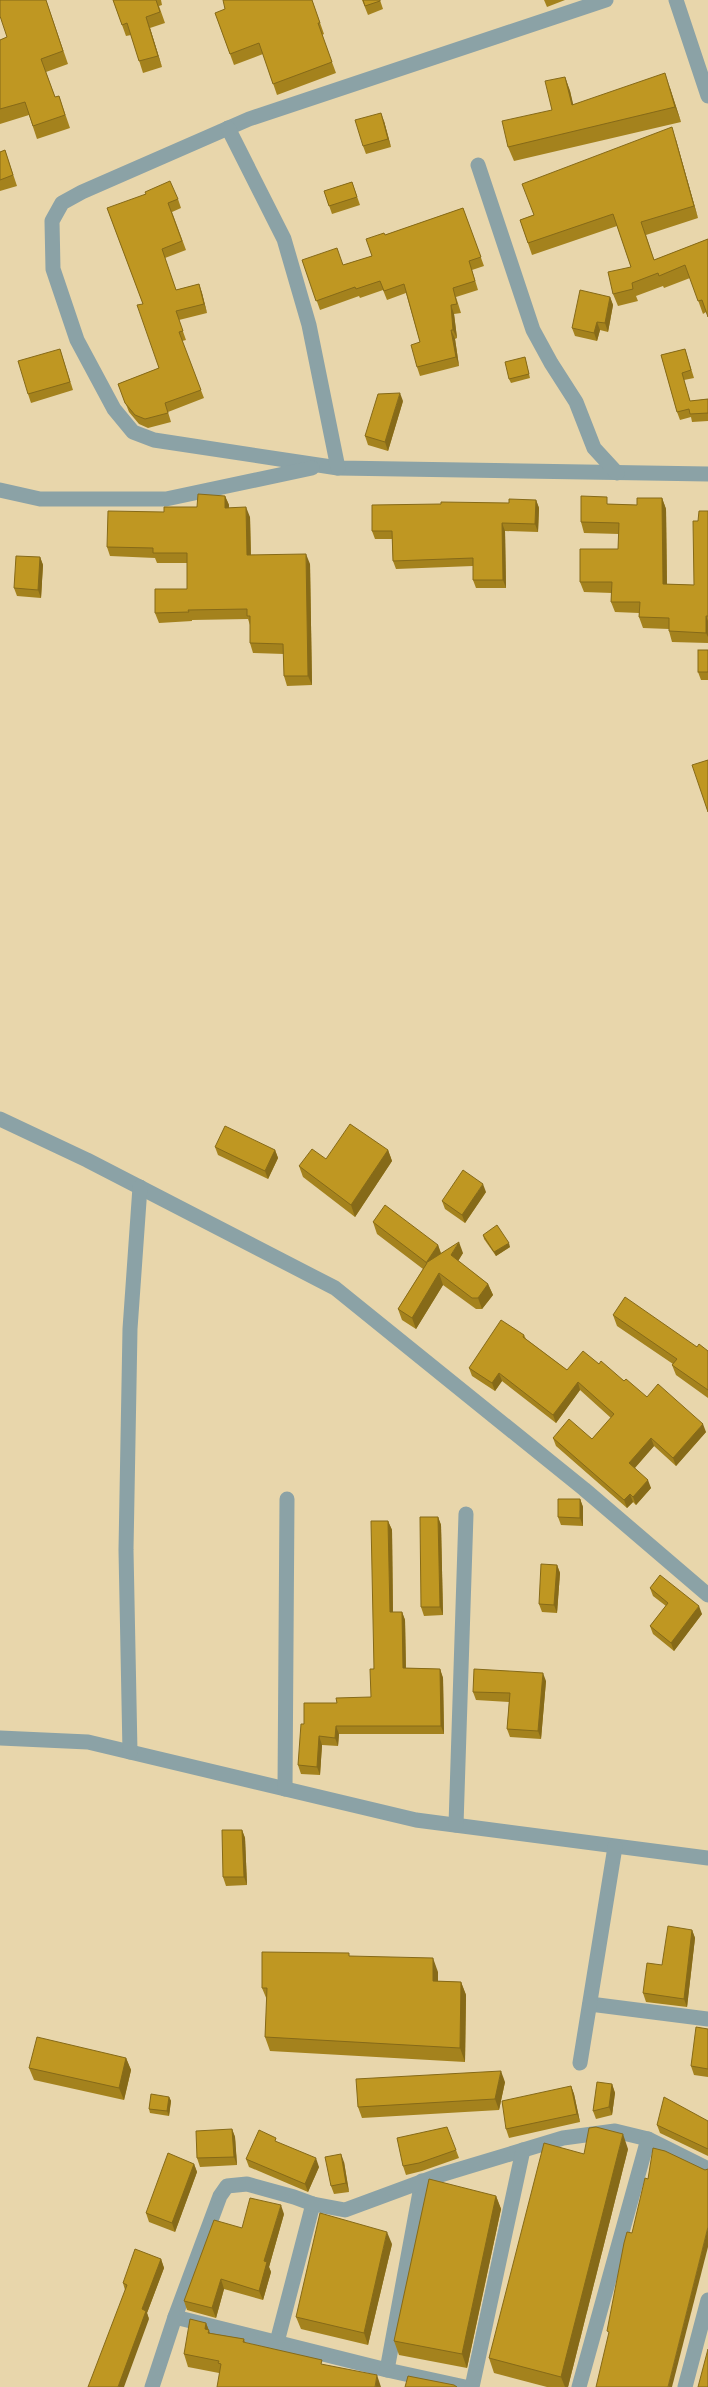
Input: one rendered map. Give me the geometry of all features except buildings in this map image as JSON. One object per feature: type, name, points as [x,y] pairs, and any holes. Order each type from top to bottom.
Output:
[{"type":"street","points":[[606,0],[249,119],[82,192],[62,203],[52,221],[53,269],[77,340],[114,409],[133,432],[154,440],[338,468],[708,474]]},
{"type":"street","points":[[676,0],[708,96]]},
{"type":"street","points":[[228,128],[284,239],[309,325],[338,468]]},
{"type":"street","points":[[478,165],[534,330],[551,363],[576,402],[594,448],[616,473]]},
{"type":"street","points":[[0,490],[40,499],[166,499],[321,466]]},
{"type":"street","points":[[0,1119],[140,1187],[335,1288],[584,1489],[708,1595]]},
{"type":"street","points":[[130,1752],[126,1531],[130,1329],[140,1187]]},
{"type":"street","points":[[285,1789],[287,1499]]},
{"type":"street","points":[[456,1825],[466,1514]]},
{"type":"street","points":[[0,1738],[88,1742],[416,1820],[708,1858]]},
{"type":"street","points":[[580,2063],[615,1847]]},
{"type":"street","points":[[590,2004],[708,2019]]},
{"type":"street","points":[[152,2387],[175,2317],[220,2196],[228,2186],[248,2184],[312,2204],[345,2210],[422,2181],[563,2138],[615,2131],[648,2139],[708,2169]]},
{"type":"street","points":[[579,2387],[648,2139]]},
{"type":"street","points":[[472,2387],[523,2150]]},
{"type":"street","points":[[387,2370],[422,2181]]},
{"type":"street","points":[[277,2342],[312,2204]]},
{"type":"street","points":[[685,2387],[708,2300]]},
{"type":"street","points":[[175,2317],[387,2370],[465,2387]]}]
